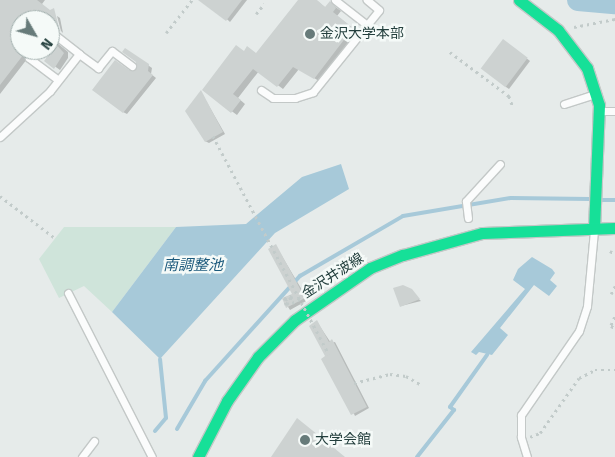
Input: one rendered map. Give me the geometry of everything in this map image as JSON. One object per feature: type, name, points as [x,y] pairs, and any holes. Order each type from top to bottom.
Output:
[{"type":"main road","points":[[519,0],[558,30],[587,68],[599,110],[600,140],[594,227]]},
{"type":"main road","name":"金沢井波線","points":[[198,457],[227,401],[258,357],[295,320],[370,268],[403,255],[482,233],[594,227],[615,228]]},
{"type":"lane","points":[[335,0],[367,25]]},
{"type":"lane","points":[[261,90],[273,98],[294,98],[313,92],[379,10],[367,0]]},
{"type":"lane","points":[[60,39],[98,68],[112,50],[132,66]]},
{"type":"lane","points":[[0,137],[58,80],[79,54]]},
{"type":"lane","points":[[32,60],[58,80]]},
{"type":"lane","points":[[564,104],[595,94]]},
{"type":"lane","points":[[599,110],[615,111]]},
{"type":"lane","points":[[467,216],[466,201],[500,164]]},
{"type":"lane","points":[[527,457],[522,440],[521,415],[579,331],[587,306],[594,227]]},
{"type":"lane","points":[[68,293],[152,457]]},
{"type":"lane","points":[[82,457],[94,441]]},
{"type":"path","points":[[166,33],[192,0]]},
{"type":"path","points":[[256,14],[264,4]]},
{"type":"path","points":[[558,30],[615,19]]},
{"type":"path","points":[[450,52],[509,96],[513,107]]},
{"type":"path","points":[[213,136],[329,354]]},
{"type":"path","points":[[0,196],[55,238]]},
{"type":"path","points":[[610,251],[615,254]]},
{"type":"path","points":[[612,294],[615,286]]},
{"type":"path","points":[[293,304],[291,296],[284,299],[287,306],[293,303],[291,297],[284,300],[287,305],[293,303],[290,298],[285,300],[287,305],[293,304],[300,299]]},
{"type":"path","points":[[615,317],[611,326],[615,328]]},
{"type":"path","points":[[522,440],[540,433],[579,378],[595,370],[615,370]]},
{"type":"path","points":[[354,383],[390,374],[420,384]]},
{"type":"green space","points":[[64,227],[176,227],[112,312],[84,286],[59,298],[39,259]]},
{"type":"water","name":"南調整池","points":[[341,164],[349,189],[275,233],[160,359],[112,312],[176,227],[246,224],[302,177]]},
{"type":"water","points":[[532,257],[552,269],[555,273],[550,280],[557,286],[549,296],[534,285],[500,328],[508,335],[492,355],[479,352],[476,355],[471,352],[525,289],[513,280],[518,269]]},
{"type":"building","points":[[0,0],[37,0],[50,10],[10,10],[10,60],[19,60],[0,85]]},
{"type":"building","points":[[198,0],[242,0],[226,21]]},
{"type":"building","points":[[298,0],[317,0],[325,7],[330,1],[336,8],[333,12],[353,28],[314,79],[293,67],[277,87],[253,69],[233,94],[241,100],[231,113],[202,90],[236,45],[244,51],[247,46],[256,53]]},
{"type":"building","points":[[503,39],[528,58],[505,87],[481,69]]},
{"type":"building","points":[[125,48],[149,64],[148,71],[153,75],[123,113],[92,90],[115,60],[129,70],[136,70],[136,62],[122,52]]},
{"type":"building","points":[[60,49],[64,53],[60,59]]},
{"type":"building","points":[[45,60],[60,60],[54,69]]},
{"type":"building","points":[[201,90],[223,132],[205,142],[185,111]]},
{"type":"building","points":[[276,244],[305,298],[286,308],[282,298],[292,294],[268,249]]},
{"type":"building","points":[[403,285],[412,289],[420,299],[400,307],[393,288]]},
{"type":"building","points":[[317,320],[329,342],[332,339],[367,407],[351,415],[321,359],[325,356],[309,326]]},
{"type":"building","name":"大学会館","points":[[297,418],[328,443],[345,457],[271,457]]},
{"type":"waterway","points":[[578,0],[615,3]]},
{"type":"waterway","points":[[177,429],[205,381],[300,276],[403,216],[511,198],[590,199]]},
{"type":"waterway","points":[[602,200],[615,200]]},
{"type":"waterway","points":[[417,457],[454,410],[450,407],[487,355]]},
{"type":"waterway","points":[[155,431],[166,418],[160,359]]},
{"type":"traffic: fast","points":[[519,0],[558,30],[587,68],[599,105],[594,227]]},
{"type":"traffic: fast","points":[[198,457],[227,401],[258,357],[295,320],[370,268],[403,255],[482,233],[615,228]]},
{"type":"place","name":"金沢大学本部","points":[[310,34]]},
{"type":"place","name":"大学会館","points":[[305,440]]}]
